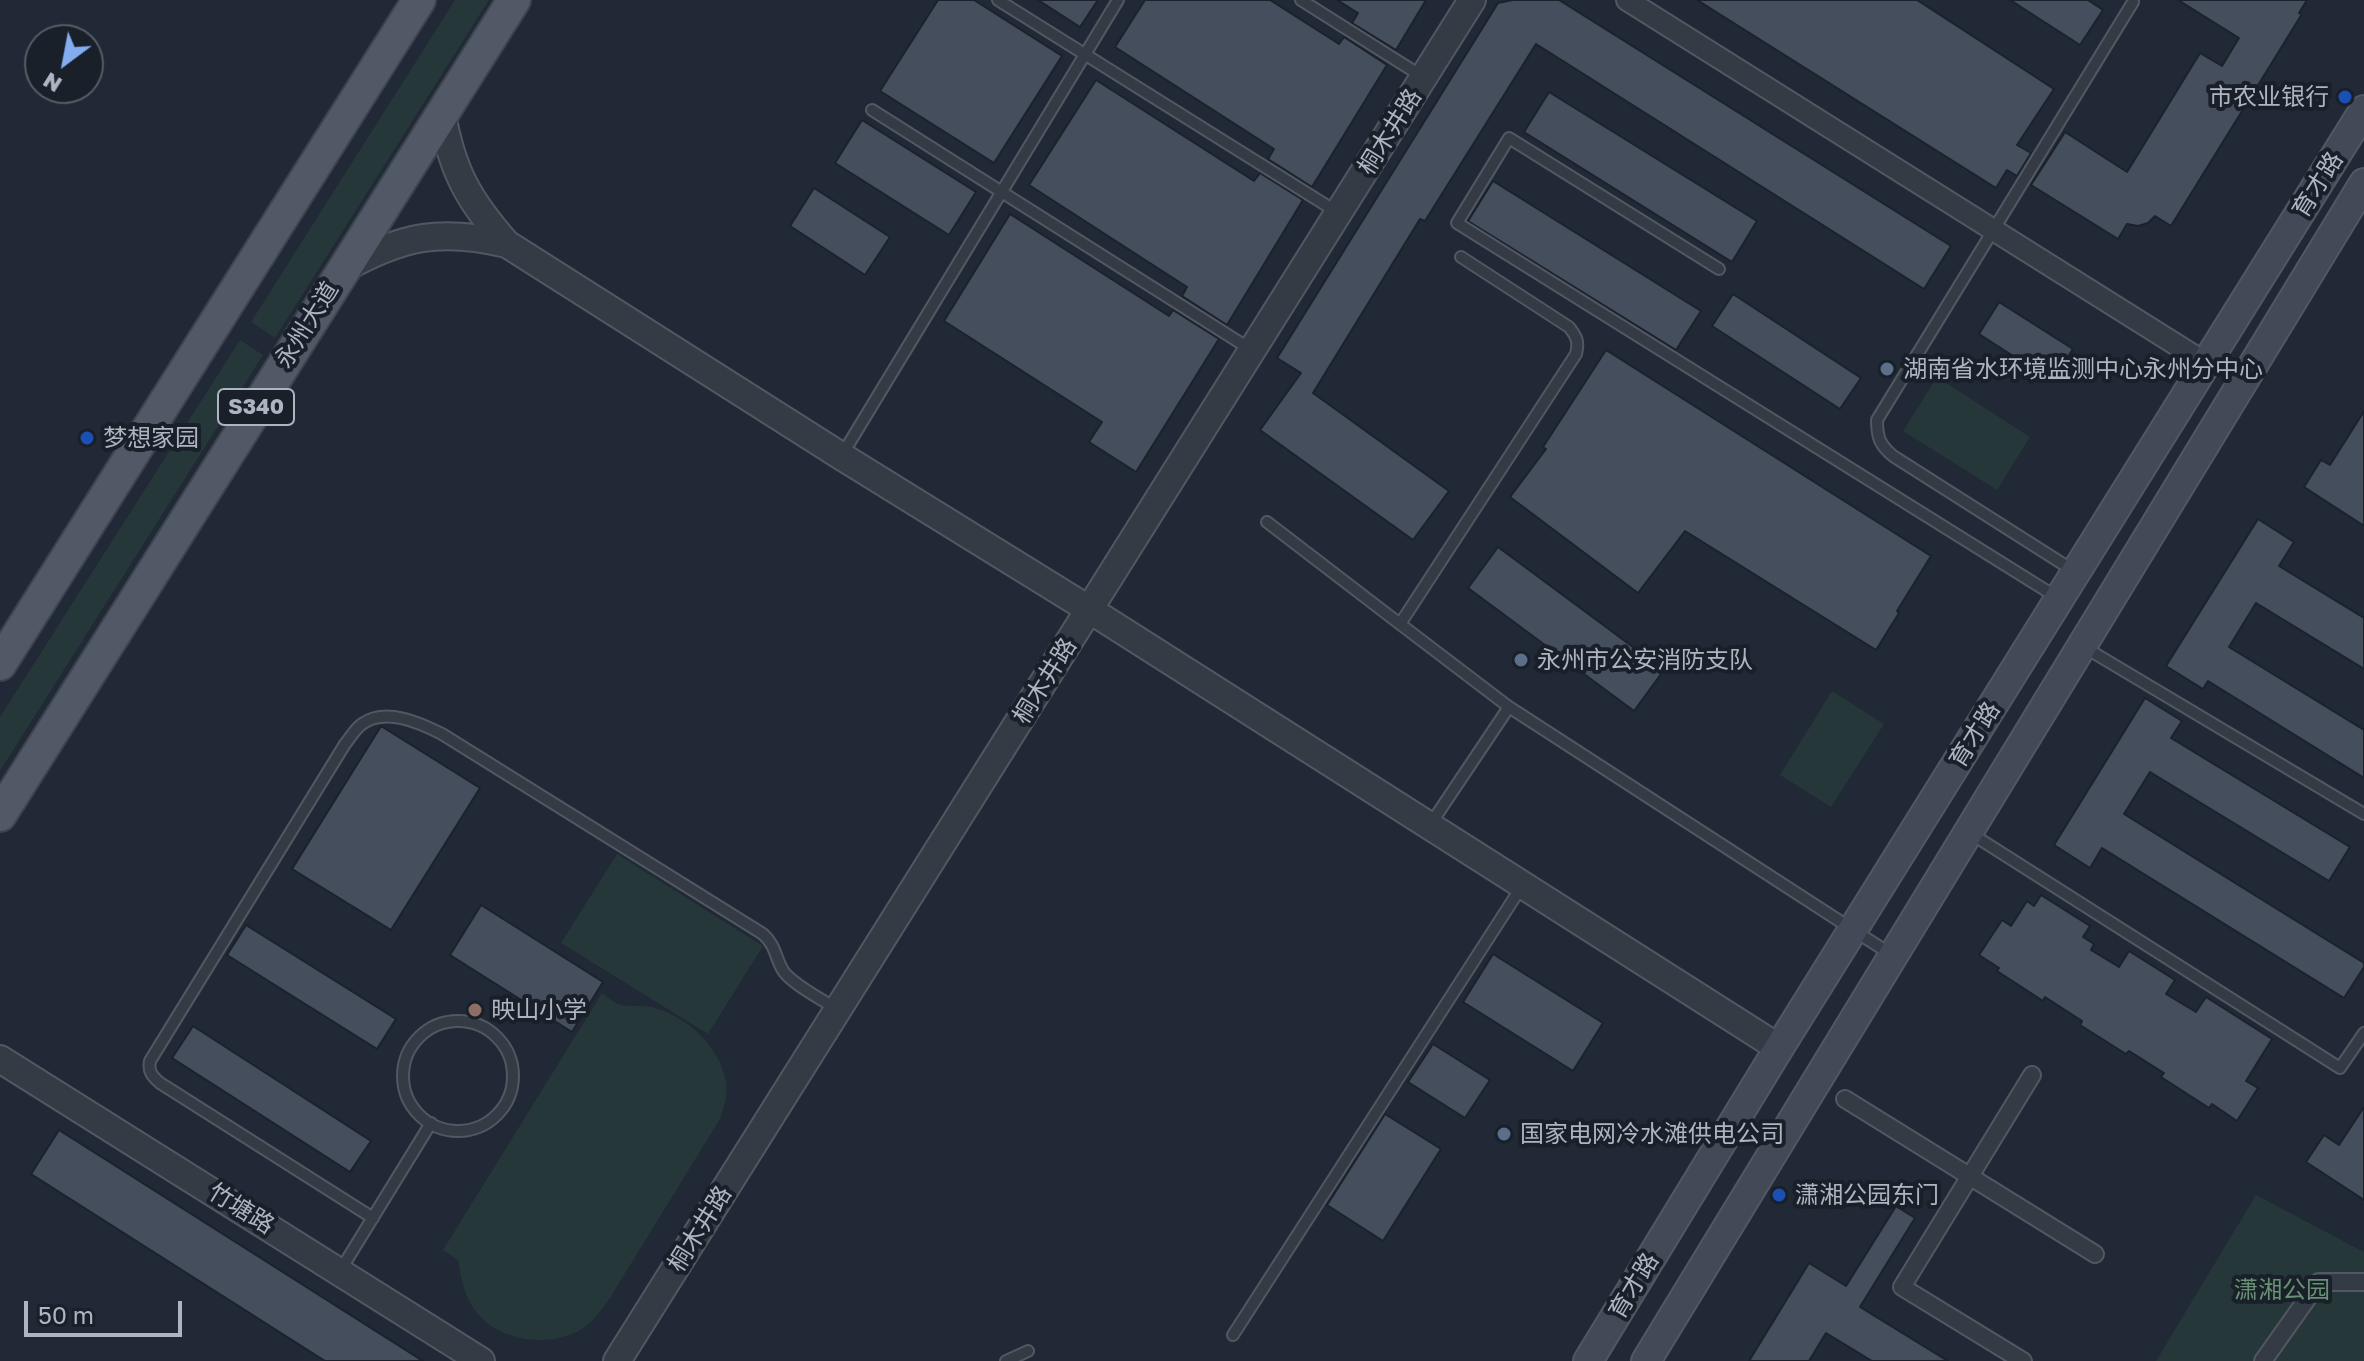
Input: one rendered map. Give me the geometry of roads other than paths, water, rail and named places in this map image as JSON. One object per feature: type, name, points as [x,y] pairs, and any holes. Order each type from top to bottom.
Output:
[{"type":"main road","points":[[0,664],[419,0]]},
{"type":"main road","name":"永州大道","points":[[0,815],[514,0]]},
{"type":"main road","name":"育才路","points":[[1588,1361],[1779,1048],[2364,110]]},
{"type":"main road","name":"育才路","points":[[1646,1361],[2364,183]]},
{"type":"street","name":"桐木井路","points":[[617,1361],[1472,0]]},
{"type":"street","points":[[1627,0],[2207,364]]},
{"type":"street","points":[[442,114],[454,163],[466,191],[507,244],[1779,1048]]},
{"type":"street","points":[[343,269],[375,251],[440,236],[472,236],[507,244]]},
{"type":"street","name":"竹塘路","points":[[0,1059],[481,1361]]},
{"type":"street","points":[[2023,1361],[1902,1287],[2032,1075]]},
{"type":"street","points":[[1845,1099],[2095,1254]]},
{"type":"street","points":[[2263,1361],[2319,1282],[2364,1282]]},
{"type":"lane","points":[[998,0],[1339,213]]},
{"type":"lane","points":[[841,456],[1118,0]]},
{"type":"lane","points":[[1301,0],[1424,78]]},
{"type":"lane","points":[[2076,572],[1893,456],[1881,446],[1877,420],[2133,2]]},
{"type":"lane","points":[[872,110],[1252,351]]},
{"type":"lane","points":[[1719,269],[1509,138],[1457,223],[2059,599]]},
{"type":"lane","points":[[1400,624],[1579,345],[1569,327],[1461,257]]},
{"type":"lane","points":[[1267,522],[1509,707],[1894,956]]},
{"type":"lane","points":[[2082,646],[2364,814]]},
{"type":"lane","points":[[1429,827],[1509,707]]},
{"type":"lane","points":[[373,1218],[160,1083],[152,1077],[149,1069],[150,1061],[345,744],[361,724],[380,717],[401,719],[420,723],[442,734],[763,934],[771,941],[789,977],[838,1010]]},
{"type":"lane","points":[[1969,832],[2340,1068],[2364,1033]]},
{"type":"lane","points":[[1233,1335],[1522,886]]},
{"type":"lane","points":[[464,1021],[481,1025],[496,1035],[507,1050],[513,1068],[512,1087],[505,1104],[493,1118],[477,1128],[459,1131],[431,1123],[412,1106],[404,1090],[402,1072],[406,1055],[415,1040],[429,1028],[446,1022],[464,1021]]},
{"type":"lane","points":[[340,1271],[431,1123]]},
{"type":"lane","points":[[1006,1361],[1028,1351]]},
{"type":"place","name":"市农业银行","points":[[2345,97]]},
{"type":"place","name":"湖南省水环境监测中心永州分中心","points":[[1887,369]]},
{"type":"place","name":"梦想家园","points":[[87,438]]},
{"type":"place","name":"永州市公安消防支队","points":[[1521,660]]},
{"type":"place","name":"映山小学","points":[[475,1010]]},
{"type":"place","name":"国家电网冷水滩供电公司","points":[[1504,1134]]},
{"type":"place","name":"潇湘公园东门","points":[[1779,1195]]},
{"type":"park label","name":"潇湘公园","points":[[2282,1290]]}]
